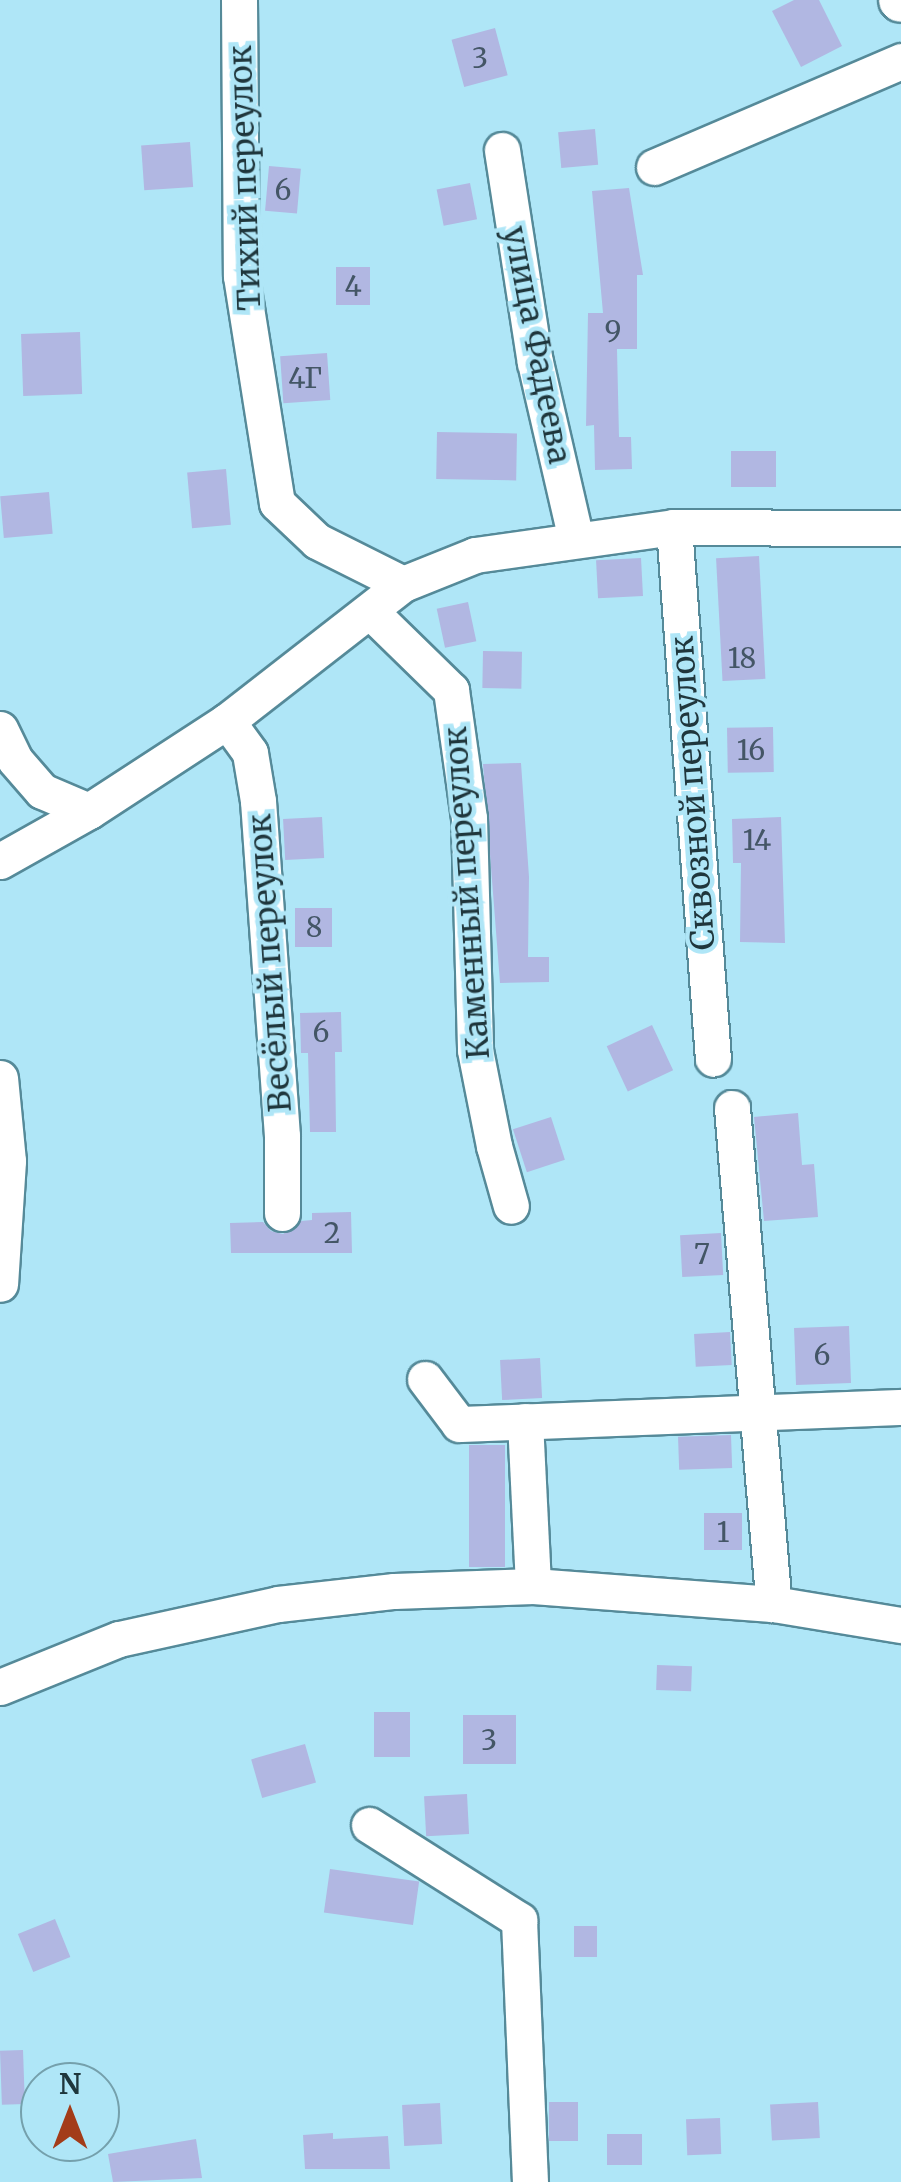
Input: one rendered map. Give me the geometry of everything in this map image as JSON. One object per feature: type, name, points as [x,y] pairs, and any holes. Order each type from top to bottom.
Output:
[{"type":"street","name":"Тихий переулок","points":[[239,0],[241,276],[277,503],[317,541],[403,584]]},
{"type":"street","points":[[654,167],[901,61]]},
{"type":"street","name":"улица Фадеева","points":[[502,150],[535,362],[576,539]]},
{"type":"street","points":[[0,861],[90,811],[227,720],[403,584],[475,555],[674,527],[901,528]]},
{"type":"street","name":"Сквозной переулок","points":[[674,527],[713,1059]]},
{"type":"street","name":"Каменный переулок","points":[[371,612],[452,690],[469,818],[475,1050],[494,1146],[511,1206]]},
{"type":"street","name":"Весёлый переулок","points":[[227,720],[250,753],[258,802],[269,908],[282,1214]]},
{"type":"street","points":[[0,729],[15,760],[42,791],[90,811]]},
{"type":"street","points":[[0,1078],[8,1161],[0,1284]]},
{"type":"street","points":[[732,1108],[774,1604]]},
{"type":"street","points":[[425,1378],[459,1424],[901,1408]]},
{"type":"street","points":[[525,1421],[533,1586]]},
{"type":"street","points":[[0,1687],[119,1639],[278,1604],[394,1591],[533,1586],[774,1604],[901,1625]]},
{"type":"street","points":[[369,1825],[519,1920],[530,2182]]},
{"type":"building","points":[[794,0],[819,0],[842,46],[801,67],[772,11]]},
{"type":"building","points":[[495,28],[508,75],[464,87],[452,40]]},
{"type":"building","points":[[595,129],[598,165],[561,168],[558,132]]},
{"type":"building","points":[[190,142],[193,187],[144,190],[141,145]]},
{"type":"building","points":[[269,166],[301,169],[297,214],[265,211]]},
{"type":"building","points":[[470,183],[477,219],[444,226],[437,189]]},
{"type":"building","points":[[629,188],[643,275],[637,275],[637,349],[617,349],[619,437],[631,437],[632,469],[595,470],[594,425],[586,426],[588,313],[603,313],[592,191]]},
{"type":"building","points":[[336,267],[370,267],[370,305],[336,305]]},
{"type":"building","points":[[80,332],[82,394],[23,396],[21,334]]},
{"type":"building","points":[[327,353],[330,400],[283,403],[280,356]]},
{"type":"building","points":[[437,432],[517,433],[516,480],[436,479]]},
{"type":"building","points":[[731,451],[776,451],[776,487],[731,487]]},
{"type":"building","points":[[226,469],[231,525],[192,528],[187,472]]},
{"type":"building","points":[[49,492],[53,534],[4,538],[0,496]]},
{"type":"building","points":[[759,556],[765,679],[722,681],[716,558]]},
{"type":"building","points":[[641,558],[643,596],[598,598],[596,560]]},
{"type":"building","points":[[468,602],[476,641],[445,648],[437,609]]},
{"type":"building","points":[[483,651],[522,652],[521,689],[482,688]]},
{"type":"building","points":[[773,727],[774,772],[728,773],[727,728]]},
{"type":"building","points":[[521,763],[529,877],[528,957],[549,957],[549,982],[500,983],[483,764]]},
{"type":"building","points":[[322,817],[324,858],[285,860],[283,819]]},
{"type":"building","points":[[781,817],[785,943],[740,942],[741,863],[733,863],[732,819]]},
{"type":"building","points":[[295,908],[332,908],[332,947],[295,947]]},
{"type":"building","points":[[341,1012],[342,1052],[335,1052],[336,1132],[310,1132],[308,1053],[301,1053],[300,1013]]},
{"type":"building","points":[[652,1025],[673,1070],[628,1091],[607,1046]]},
{"type":"building","points":[[798,1113],[802,1165],[814,1164],[818,1217],[764,1221],[754,1117]]},
{"type":"building","points":[[551,1117],[565,1160],[527,1172],[513,1129]]},
{"type":"building","points":[[351,1212],[352,1253],[231,1253],[230,1223],[263,1222],[271,1231],[283,1234],[301,1221],[312,1220],[312,1213]]},
{"type":"building","points":[[721,1233],[723,1275],[682,1277],[680,1235]]},
{"type":"building","points":[[849,1326],[851,1383],[796,1385],[794,1328]]},
{"type":"building","points":[[730,1332],[732,1365],[696,1367],[694,1334]]},
{"type":"building","points":[[540,1358],[542,1398],[502,1400],[500,1360]]},
{"type":"building","points":[[731,1435],[732,1468],[679,1470],[678,1437]]},
{"type":"building","points":[[469,1445],[505,1445],[505,1567],[469,1567]]},
{"type":"building","points":[[704,1513],[742,1513],[742,1550],[704,1550]]},
{"type":"building","points":[[657,1665],[692,1666],[691,1691],[656,1690]]},
{"type":"building","points":[[374,1712],[410,1712],[410,1757],[374,1757]]},
{"type":"building","points":[[463,1715],[516,1715],[516,1764],[463,1764]]},
{"type":"building","points":[[305,1744],[316,1782],[262,1798],[251,1759]]},
{"type":"building","points":[[467,1794],[469,1834],[426,1836],[424,1796]]},
{"type":"building","points":[[330,1869],[419,1882],[413,1925],[324,1913]]},
{"type":"building","points":[[55,1919],[70,1957],[33,1972],[18,1934]]},
{"type":"building","points":[[574,1926],[597,1926],[597,1957],[574,1957]]},
{"type":"building","points":[[23,2050],[20,2104],[2,2105],[0,2051]]},
{"type":"building","points":[[549,2102],[578,2102],[578,2141],[549,2141]]},
{"type":"building","points":[[818,2102],[820,2138],[772,2140],[770,2105]]},
{"type":"building","points":[[440,2103],[442,2144],[404,2146],[402,2105]]},
{"type":"building","points":[[720,2118],[721,2154],[687,2155],[686,2119]]},
{"type":"building","points":[[333,2133],[333,2139],[388,2136],[390,2169],[305,2169],[303,2135]]},
{"type":"building","points":[[607,2134],[642,2134],[642,2165],[607,2165]]},
{"type":"building","points":[[196,2139],[202,2178],[113,2182],[109,2162],[120,2162],[120,2152]]}]
